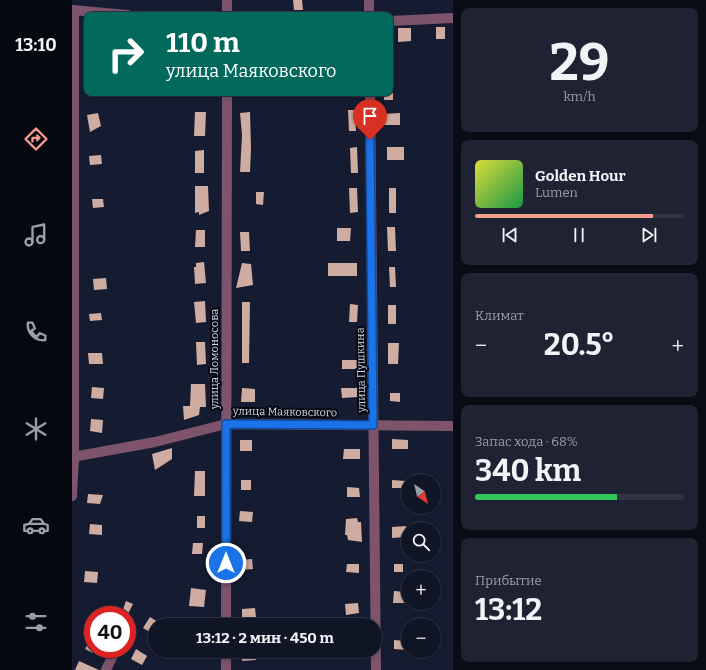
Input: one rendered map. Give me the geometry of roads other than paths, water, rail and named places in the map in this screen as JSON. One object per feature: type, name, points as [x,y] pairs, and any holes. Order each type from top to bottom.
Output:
[{"type":"street","points":[[227,0],[228,12]]},
{"type":"street","points":[[369,0],[369,12]]},
{"type":"street","points":[[72,496],[73,10],[95,12]]},
{"type":"street","points":[[393,21],[453,18]]},
{"type":"street","name":"улица Ломоносова","points":[[226,618],[227,96]]},
{"type":"street","name":"улица Пушкина","points":[[370,96],[376,670]]},
{"type":"street","name":"улица Маяковского","points":[[73,457],[155,442],[226,424],[453,426]]},
{"type":"street","points":[[106,670],[112,658]]},
{"type":"street","points":[[226,658],[226,670]]}]
